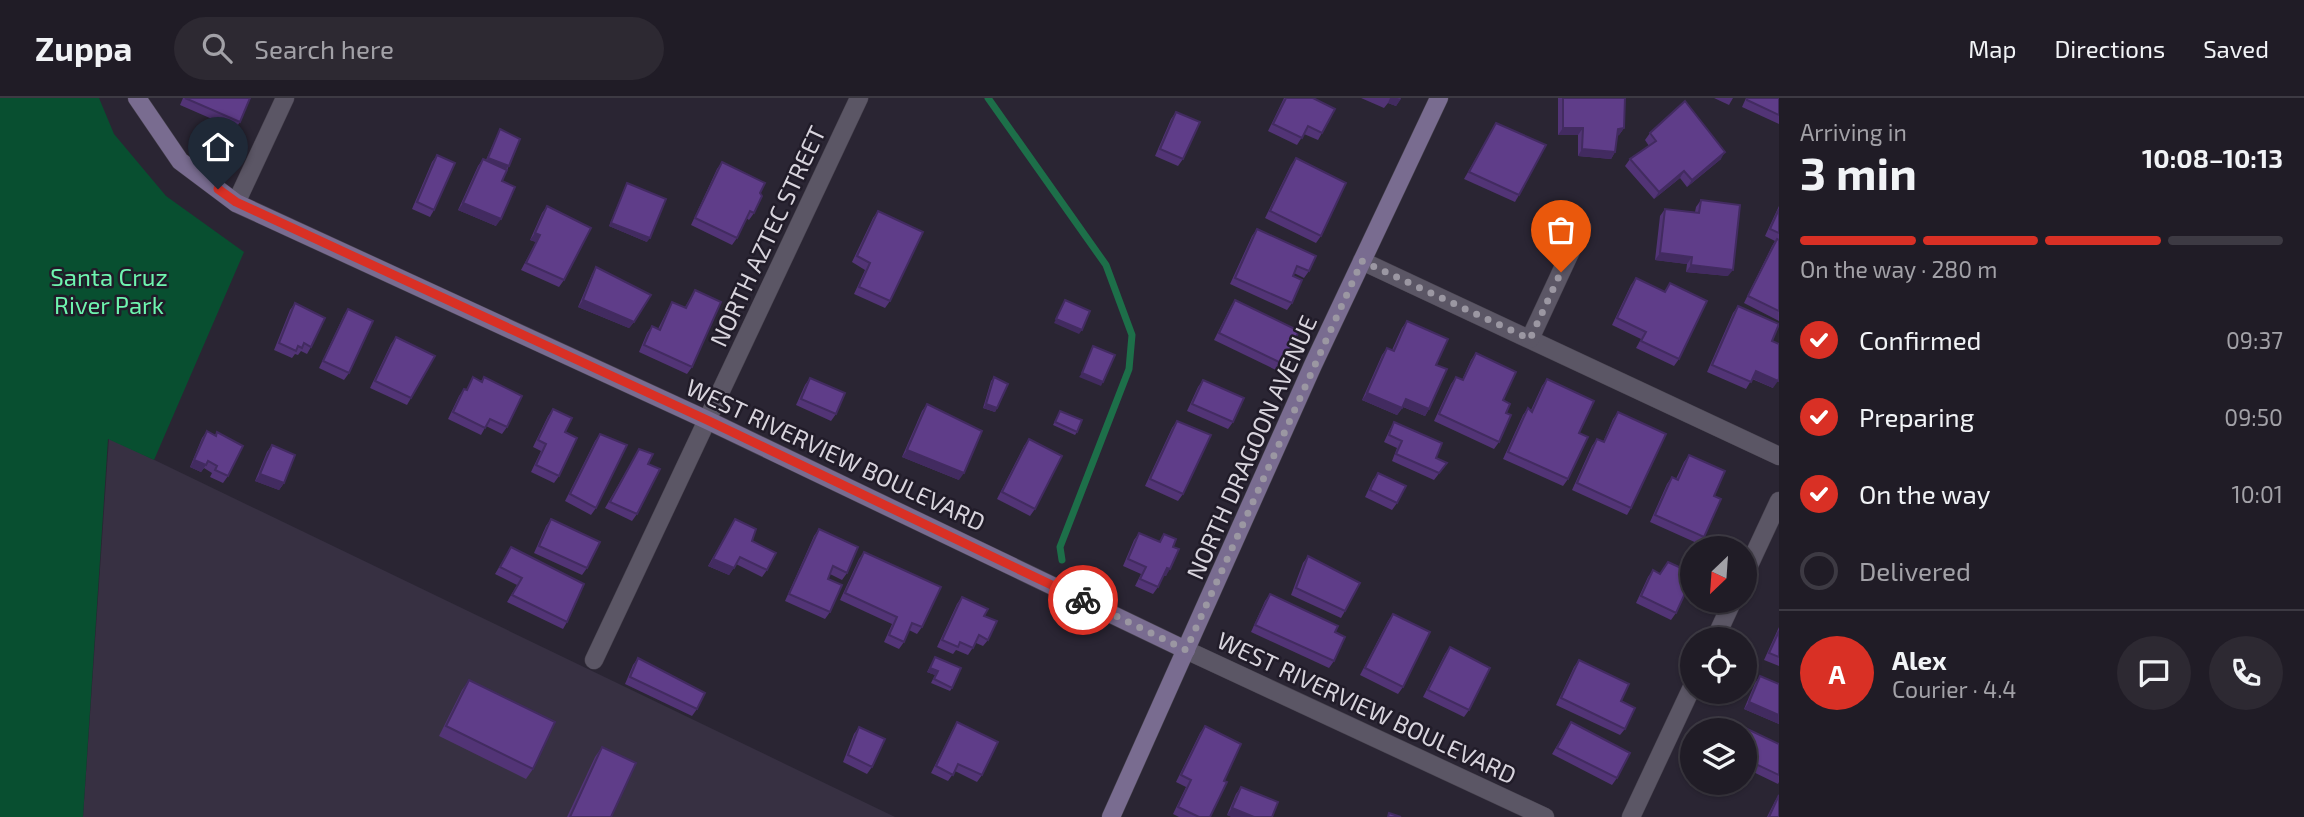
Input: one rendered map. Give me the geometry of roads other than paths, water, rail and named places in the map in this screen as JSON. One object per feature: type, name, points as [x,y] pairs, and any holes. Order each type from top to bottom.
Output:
[{"type":"street","name":"WEST RIVERVIEW BOULEVARD","points":[[137,98],[180,161],[236,202],[707,420],[1186,650],[1545,817]]},
{"type":"street","points":[[236,202],[285,98]]},
{"type":"street","name":"NORTH AZTEC STREET","points":[[594,660],[859,98]]},
{"type":"street","name":"NORTH DRAGOON AVENUE","points":[[1111,817],[1362,261],[1439,98]]},
{"type":"street","points":[[1530,339],[1582,227]]},
{"type":"street","points":[[1362,261],[1779,456]]},
{"type":"street","points":[[1757,548],[1779,501]]},
{"type":"street","points":[[1631,817],[1684,704]]},
{"type":"waterway","points":[[988,98],[1106,265],[1132,335],[1129,369],[1060,547],[1062,560]]},
{"type":"park label","name":"Santa Cruz River Park","points":[[109,290]]}]
